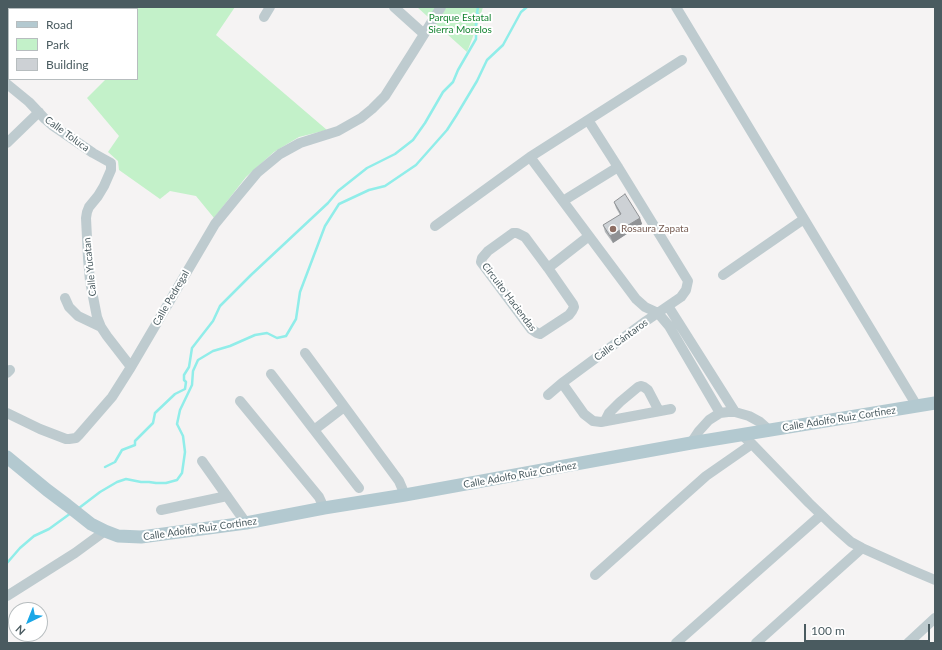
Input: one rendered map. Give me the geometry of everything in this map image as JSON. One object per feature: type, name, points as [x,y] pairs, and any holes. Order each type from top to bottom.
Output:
[{"type":"main road","name":"Calle Adolfo Ruiz Cortinez","points":[[7,457],[91,524],[118,536],[141,537],[246,523],[691,443],[935,403]]},
{"type":"street","points":[[264,17],[270,7]]},
{"type":"street","points":[[394,7],[424,34]]},
{"type":"street","name":"Calle Pedregal","points":[[7,413],[40,429],[66,439],[76,438],[80,435],[112,397],[215,224],[257,173],[280,154],[300,143],[338,132],[372,109],[385,96],[441,7]]},
{"type":"street","points":[[676,7],[917,406]]},
{"type":"street","points":[[435,226],[530,157],[682,60]]},
{"type":"street","name":"Calle Toluca","points":[[7,84],[29,102],[52,125],[111,163]]},
{"type":"street","points":[[7,144],[39,112]]},
{"type":"street","points":[[563,201],[618,167],[588,120]]},
{"type":"street","points":[[530,157],[636,299],[645,308],[658,313],[676,338],[720,413]]},
{"type":"street","name":"Calle Yucatan","points":[[111,163],[111,170],[104,186],[87,212],[86,218],[90,281],[97,317],[101,327],[131,367]]},
{"type":"street","name":"Calle Cántaros","points":[[548,395],[681,297],[686,290],[688,281],[618,167]]},
{"type":"street","points":[[723,275],[804,219]]},
{"type":"street","name":"Circuito Haciendas","points":[[512,233],[517,233],[525,237],[548,268],[574,307],[569,314],[540,334],[533,332],[481,262],[482,258],[488,251],[512,233]]},
{"type":"street","points":[[548,268],[589,236]]},
{"type":"street","points":[[65,298],[69,307],[78,316],[101,327]]},
{"type":"street","points":[[668,306],[735,412]]},
{"type":"street","points":[[305,353],[399,482],[405,495]]},
{"type":"street","points":[[271,374],[359,488]]},
{"type":"street","points":[[562,384],[584,414],[593,421],[605,421],[671,409]]},
{"type":"street","points":[[605,421],[609,413],[620,402],[641,386],[648,390],[659,411]]},
{"type":"street","points":[[240,401],[319,497],[324,508]]},
{"type":"street","points":[[314,430],[344,407]]},
{"type":"street","points":[[691,443],[709,420],[720,413],[735,412],[749,416],[760,422],[769,430]]},
{"type":"street","points":[[742,435],[821,515],[851,542],[935,580]]},
{"type":"street","points":[[595,575],[706,476],[752,444]]},
{"type":"street","points":[[202,461],[246,523]]},
{"type":"street","points":[[160,510],[227,496]]},
{"type":"street","points":[[676,643],[821,515]]},
{"type":"street","points":[[7,596],[75,554],[104,531]]},
{"type":"street","points":[[756,643],[862,548]]},
{"type":"street","points":[[908,643],[935,618]]},
{"type":"green space","points":[[235,7],[216,35],[327,130],[299,137],[274,152],[246,177],[214,218],[196,196],[170,191],[160,199],[119,170],[118,161],[108,152],[119,136],[87,98],[105,80],[138,80],[138,8],[78,8]]},
{"type":"green space","name":"Parque Estatal Sierra Morelos","points":[[417,7],[483,7],[467,52]]},
{"type":"building","points":[[625,194],[640,218],[610,236],[603,225],[621,214],[614,202]]},
{"type":"waterway","points":[[105,467],[115,462],[122,450],[135,445],[135,441],[153,423],[155,413],[175,394],[185,389],[186,382],[184,380],[184,375],[189,367],[192,348],[213,321],[220,306],[328,203],[338,191],[367,168],[395,154],[413,140],[443,92],[453,82],[458,70],[476,39],[476,24],[479,16],[477,13],[478,7]]},
{"type":"waterway","points":[[79,508],[100,492],[117,482],[126,479],[156,483],[166,483],[177,480],[182,473],[185,452],[183,436],[177,424],[180,410],[192,385],[193,371],[198,360],[213,351],[230,346],[255,335],[267,333],[277,338],[286,336],[296,319],[300,292],[325,226],[339,204],[369,190],[385,186],[416,165],[447,130],[477,81],[487,60],[503,45],[521,12],[527,7]]},
{"type":"waterway","points":[[7,563],[20,548],[34,536],[49,529],[71,513]]},
{"type":"place","name":"Rosaura Zapata","points":[[613,229]]}]
